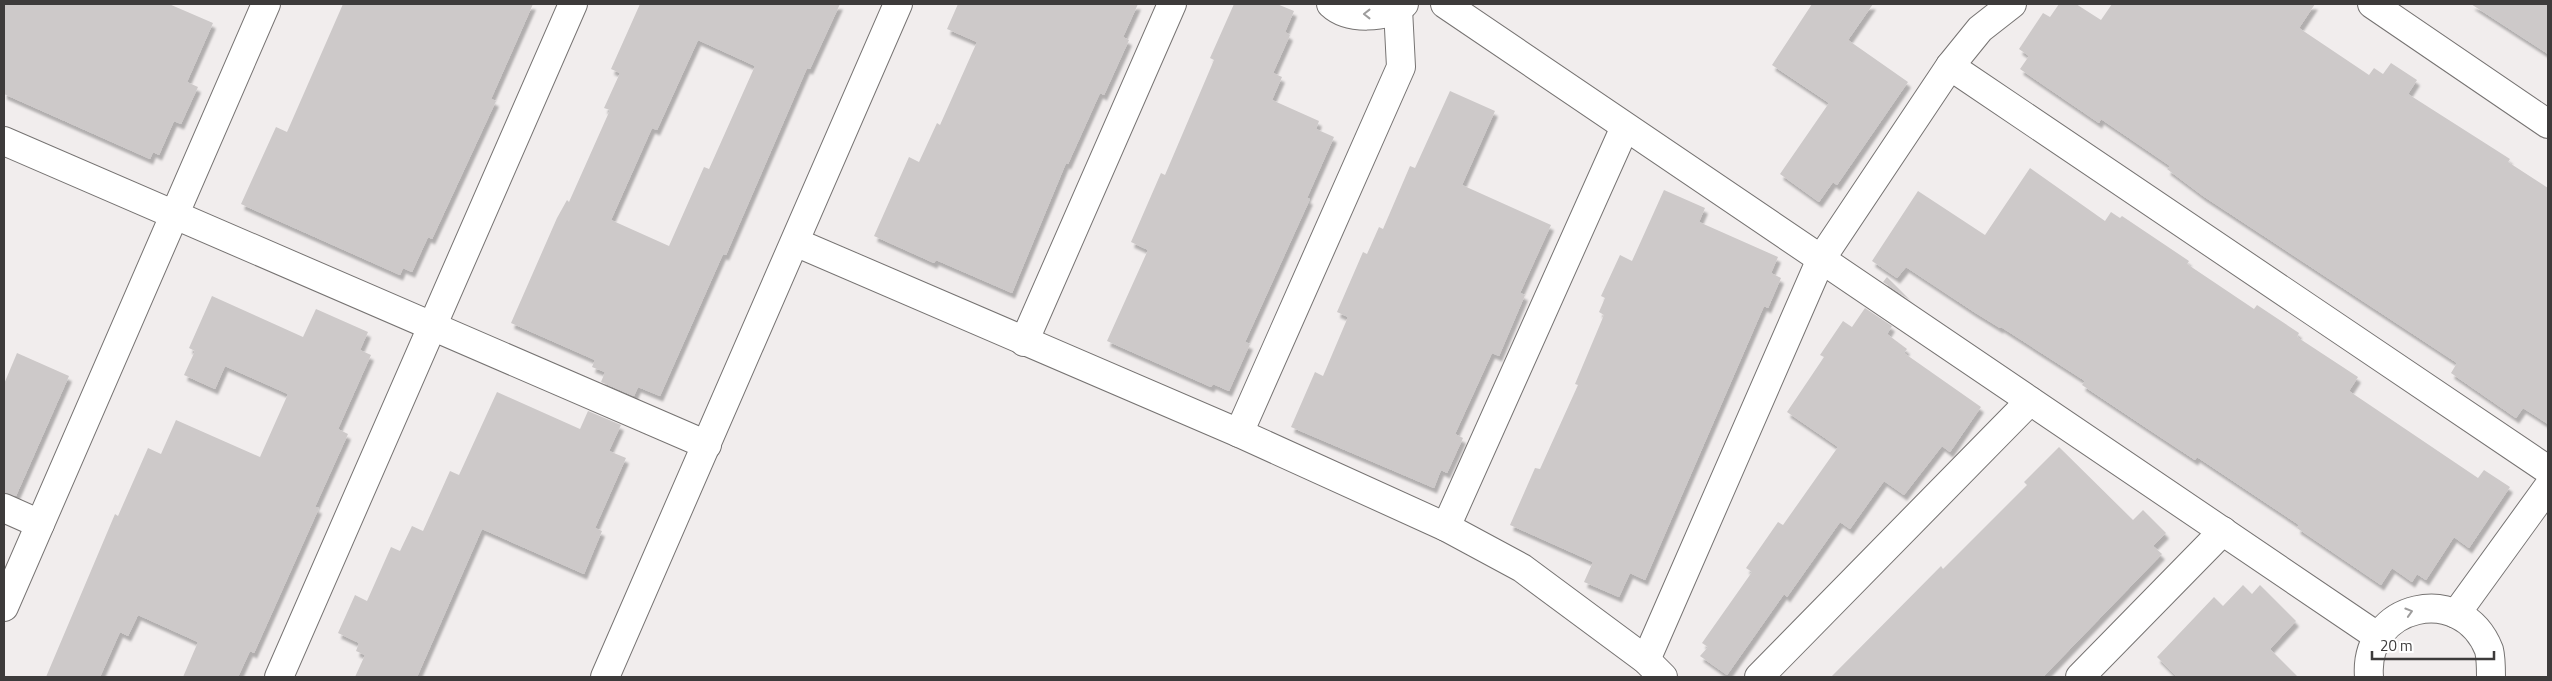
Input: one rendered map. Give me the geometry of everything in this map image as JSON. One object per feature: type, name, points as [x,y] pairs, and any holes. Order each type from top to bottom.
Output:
[{"type":"street","points":[[4,607],[266,4]]},
{"type":"street","points":[[279,677],[573,4]]},
{"type":"street","points":[[605,677],[898,4]]},
{"type":"street","points":[[1024,342],[1172,4]]},
{"type":"street","points":[[1239,434],[1401,67],[1401,6],[1367,16],[1336,9],[1331,4]]},
{"type":"street","points":[[1445,4],[2377,636]]},
{"type":"street","points":[[795,242],[1239,434],[1446,527],[1522,568],[1654,669],[1821,259],[1950,66],[1980,28],[2012,4]]},
{"type":"street","points":[[2372,4],[2548,124]]},
{"type":"street","points":[[1950,66],[2548,470]]},
{"type":"street","points":[[1446,527],[1625,127]]},
{"type":"street","points":[[4,141],[707,445]]},
{"type":"street","points":[[1760,677],[2030,401]]},
{"type":"street","points":[[2456,614],[2548,487]]},
{"type":"street","points":[[4,508],[40,524]]},
{"type":"street","points":[[2080,677],[2222,532]]},
{"type":"street","points":[[2369,677],[2368,662],[2377,636],[2398,616],[2427,607],[2456,614],[2476,628],[2489,651],[2491,677]]},
{"type":"building","points":[[4,4],[169,4],[213,23],[187,82],[198,87],[181,124],[174,121],[159,155],[153,152],[150,159],[4,94]]},
{"type":"building","points":[[343,4],[533,4],[491,99],[496,101],[432,239],[428,237],[412,272],[403,268],[400,275],[241,204],[276,127],[287,132]]},
{"type":"building","points":[[640,4],[840,4],[810,69],[807,68],[726,255],[723,254],[660,396],[638,387],[634,396],[601,382],[605,372],[592,367],[595,360],[511,323],[557,218],[567,200],[569,202],[610,110],[604,108],[620,73],[611,69]],"holes":[[[698,40],[755,66],[709,169],[704,167],[669,246],[611,220],[652,128],[657,130]]]},
{"type":"building","points":[[958,4],[1138,4],[1123,37],[1129,40],[1104,95],[1100,93],[1068,164],[1066,163],[1012,293],[936,260],[934,263],[874,236],[909,157],[919,162],[937,123],[940,125],[977,42],[947,29]]},
{"type":"building","points":[[1234,4],[1277,4],[1294,11],[1285,32],[1290,35],[1273,73],[1282,77],[1272,100],[1319,121],[1316,129],[1334,137],[1307,198],[1310,199],[1245,342],[1250,344],[1229,391],[1213,384],[1211,387],[1107,341],[1148,250],[1131,242],[1161,173],[1165,175],[1214,60],[1210,58]]},
{"type":"building","points":[[1812,4],[1873,4],[1848,40],[1908,82],[1837,185],[1833,182],[1819,202],[1780,174],[1829,103],[1772,65]]},
{"type":"building","points":[[2059,4],[2076,4],[2101,20],[2112,4],[2315,4],[2299,28],[2369,75],[2374,68],[2383,74],[2391,63],[2417,80],[2408,94],[2510,159],[2508,162],[2548,188],[2548,424],[2523,408],[2516,418],[2451,373],[2457,363],[2203,196],[2167,169],[2170,166],[2101,119],[2099,123],[2020,69],[2029,56],[2019,49],[2043,13],[2050,17]]},
{"type":"building","points":[[2471,4],[2548,4],[2548,54]]},
{"type":"building","points":[[1450,91],[1495,111],[1462,185],[1551,225],[1520,293],[1525,295],[1499,356],[1492,353],[1455,434],[1463,438],[1447,473],[1441,470],[1434,488],[1291,427],[1315,372],[1323,376],[1348,317],[1337,312],[1363,252],[1367,254],[1379,227],[1383,229],[1410,166],[1415,168]]},
{"type":"building","points":[[2030,168],[2105,221],[2111,212],[2120,218],[2122,216],[2189,261],[2187,264],[2254,309],[2257,305],[2299,333],[2297,337],[2358,377],[2349,391],[2478,478],[2484,470],[2510,487],[2469,548],[2454,537],[2426,580],[2417,574],[2412,582],[2392,568],[2381,585],[2297,528],[2299,525],[2197,457],[2195,460],[2145,427],[2082,385],[2085,381],[2001,327],[1974,312],[1906,267],[1897,278],[1872,261],[1918,191],[1985,235]]},
{"type":"building","points":[[1664,190],[1705,208],[1699,222],[1778,257],[1771,273],[1781,278],[1768,308],[1764,306],[1645,580],[1630,573],[1619,597],[1584,582],[1593,562],[1510,525],[1535,468],[1540,469],[1578,385],[1575,384],[1604,315],[1599,312],[1605,298],[1601,296],[1620,255],[1632,261]]},
{"type":"building","points":[[1887,277],[1910,300],[1883,282]]},
{"type":"building","points":[[212,296],[303,337],[316,309],[368,332],[360,350],[371,355],[338,429],[348,434],[315,507],[319,508],[254,653],[250,651],[238,677],[183,677],[198,642],[138,615],[128,636],[120,632],[100,677],[46,677],[115,514],[118,516],[148,448],[161,454],[176,420],[260,457],[288,394],[225,366],[215,389],[184,375],[195,351],[189,348]]},
{"type":"building","points":[[1865,308],[1892,326],[1887,334],[1907,349],[1904,353],[1981,407],[1950,452],[1942,446],[1904,495],[1884,481],[1850,529],[1840,522],[1787,597],[1784,594],[1727,675],[1700,656],[1708,647],[1702,643],[1752,572],[1746,568],[1778,522],[1783,525],[1838,447],[1787,412],[1824,357],[1820,355],[1843,321],[1852,327]]},
{"type":"building","points":[[17,353],[69,376],[16,496],[4,493],[4,384]]},
{"type":"building","points":[[497,392],[580,429],[588,411],[621,425],[609,451],[626,458],[595,528],[602,531],[584,574],[482,529],[417,677],[355,677],[365,655],[356,651],[359,643],[338,633],[355,595],[367,601],[391,547],[400,551],[412,526],[423,531],[450,471],[459,475]]},
{"type":"building","points":[[2059,447],[2133,520],[2143,510],[2166,533],[2153,546],[2162,554],[2043,677],[1831,677],[1941,566],[1943,569],[2027,485],[2024,482]]},
{"type":"building","points":[[2243,585],[2252,594],[2260,585],[2296,621],[2270,649],[2298,677],[2177,677],[2157,657],[2214,597],[2223,606]]}]
